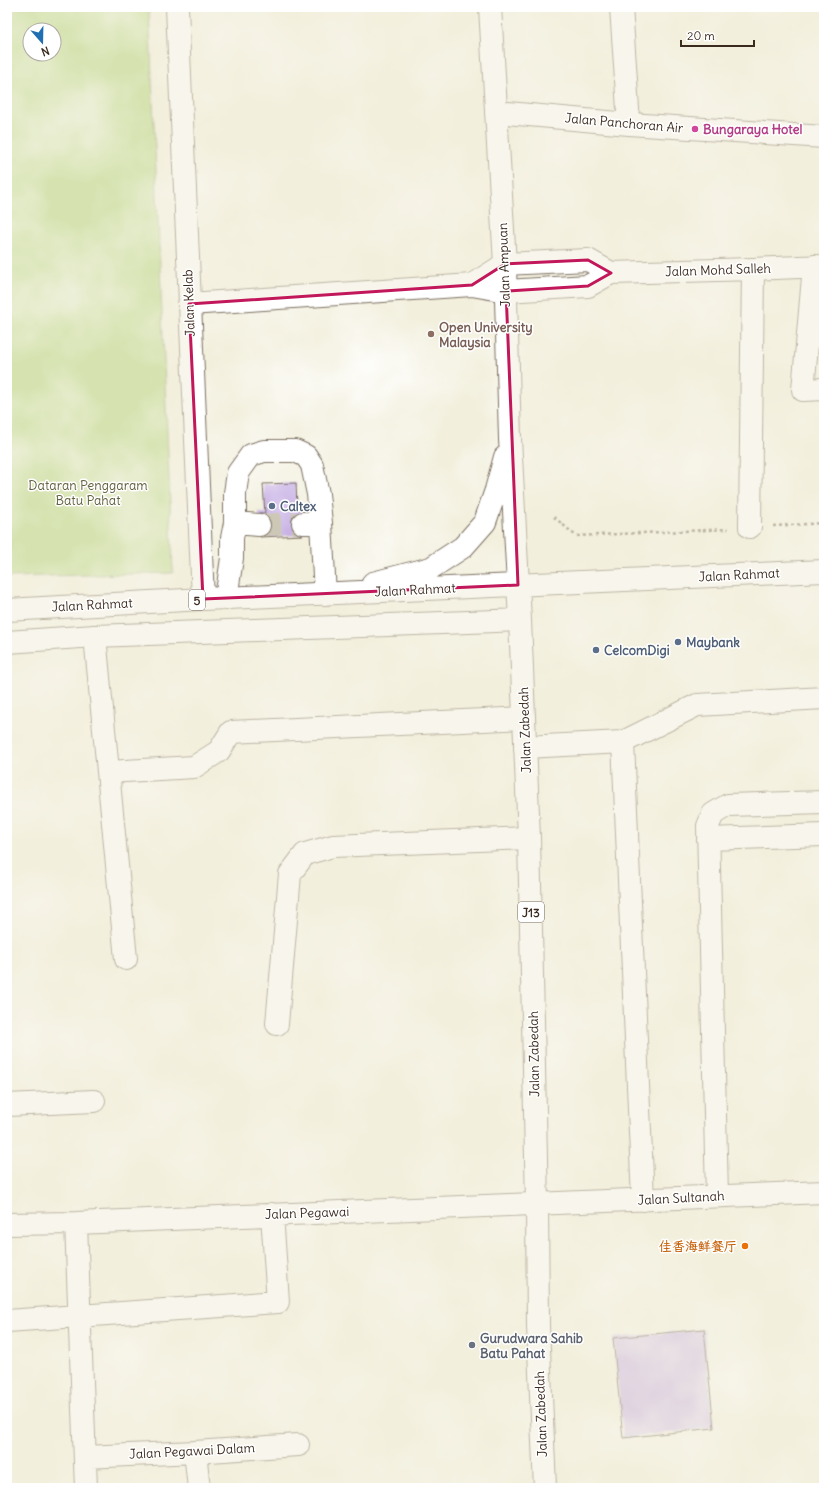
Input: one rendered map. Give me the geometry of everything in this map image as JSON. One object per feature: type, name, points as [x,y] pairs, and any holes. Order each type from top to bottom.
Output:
[{"type":"street","name":"Jalan Kelab","points":[[177,7],[202,599]]},
{"type":"street","name":"Jalan Ampuan","points":[[490,7],[505,264],[510,439],[520,620]]},
{"type":"street","points":[[621,7],[629,124]]},
{"type":"street","name":"Jalan Panchoran Air","points":[[496,112],[629,124],[824,137]]},
{"type":"street","points":[[472,285],[505,264],[588,260],[611,273]]},
{"type":"street","points":[[819,266],[803,390],[824,389]]},
{"type":"street","name":"Jalan Mohd Salleh","points":[[611,273],[819,266]]},
{"type":"street","points":[[750,528],[753,269]]},
{"type":"street","points":[[189,304],[472,285],[506,291],[588,286],[611,273]]},
{"type":"street","points":[[226,599],[232,558],[235,493],[238,473],[251,455],[264,452],[295,451],[306,456],[312,464],[318,494],[312,523],[325,594],[431,568],[463,547],[485,522],[496,490],[510,439]]},
{"type":"street","points":[[234,523],[259,525]]},
{"type":"street","points":[[201,560],[232,558]]},
{"type":"street","name":"Jalan Rahmat","points":[[7,610],[202,599],[824,571]]},
{"type":"street","points":[[7,642],[95,636],[520,620]]},
{"type":"street","name":"Jalan Zabedah","points":[[520,620],[529,838],[537,1204],[538,1326],[545,1488]]},
{"type":"street","points":[[95,636],[126,959]]},
{"type":"street","points":[[525,747],[622,742],[697,705],[824,698]]},
{"type":"street","points":[[108,772],[194,767],[219,751],[231,732],[524,718]]},
{"type":"street","points":[[622,742],[643,1200]]},
{"type":"street","points":[[717,1196],[708,826],[713,814],[728,805],[824,802]]},
{"type":"street","points":[[708,839],[824,835]]},
{"type":"street","points":[[277,1024],[290,874],[305,854],[332,846],[529,838]]},
{"type":"street","points":[[7,1105],[94,1101]]},
{"type":"street","name":"Jalan Sultanah","points":[[537,1204],[824,1192]]},
{"type":"street","name":"Jalan Pegawai","points":[[7,1224],[76,1223],[537,1204]]},
{"type":"street","points":[[7,1321],[278,1302],[272,1214]]},
{"type":"street","points":[[76,1223],[86,1488]]},
{"type":"street","name":"Jalan Pegawai Dalam","points":[[85,1457],[298,1445]]},
{"type":"street","points":[[195,1452],[199,1488]]},
{"type":"path","points":[[554,517],[576,536],[824,523]]},
{"type":"highlighted area","points":[[588,260],[611,273],[588,286],[506,291],[518,585],[203,599],[189,304],[472,285],[505,264]]},
{"type":"green space","name":"Dataran Penggaram Batu Pahat","points":[[7,7],[149,7],[173,573],[7,577]]},
{"type":"building","points":[[296,483],[297,509],[302,509],[303,535],[260,537],[259,513],[265,513],[263,484]]},
{"type":"building","points":[[704,1329],[714,1428],[623,1438],[613,1338]]},
{"type":"tunnel","points":[[259,525],[303,523]]},
{"type":"place","name":"Bungaraya Hotel","points":[[695,129]]},
{"type":"place","name":"Open University Malaysia","points":[[431,334]]},
{"type":"place","name":"Caltex","points":[[272,506]]},
{"type":"place","name":"Maybank","points":[[678,642]]},
{"type":"place","name":"CelcomDigi","points":[[596,650]]},
{"type":"place","name":"佳香海鲜餐厅","points":[[745,1246]]},
{"type":"place","name":"Gurudwara Sahib Batu Pahat","points":[[472,1345]]}]
